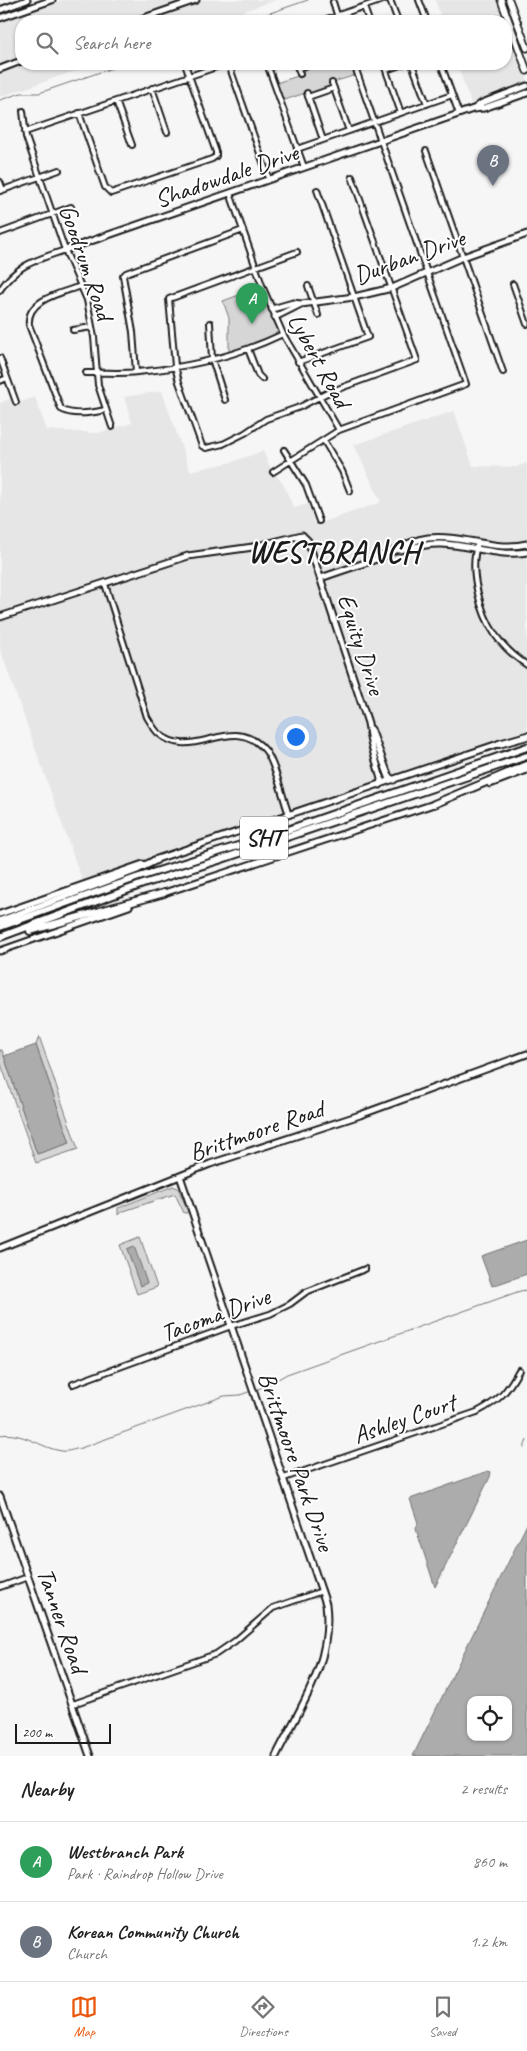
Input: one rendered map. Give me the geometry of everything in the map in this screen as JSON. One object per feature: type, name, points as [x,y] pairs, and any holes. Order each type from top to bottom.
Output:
[{"type":"highway","points":[[499,744],[527,735]]},
{"type":"highway","name":"SHT","points":[[0,928],[131,880],[270,836],[527,747]]},
{"type":"highway","name":"SHT","points":[[0,938],[143,884],[527,756]]},
{"type":"highway","points":[[434,804],[527,765]]},
{"type":"highway","points":[[0,921],[136,870],[156,860]]},
{"type":"highway","points":[[22,930],[26,932],[164,893]]},
{"type":"main road","points":[[501,0],[506,14],[513,11]]},
{"type":"main road","points":[[509,0],[527,48]]},
{"type":"main road","points":[[512,30],[527,71]]},
{"type":"street","points":[[0,10],[27,0]]},
{"type":"street","points":[[0,18],[52,0]]},
{"type":"street","points":[[152,15],[196,0]]},
{"type":"street","points":[[340,15],[382,0]]},
{"type":"street","points":[[390,0],[396,15]]},
{"type":"street","points":[[419,0],[425,15]]},
{"type":"street","points":[[333,2],[337,15]]},
{"type":"street","points":[[364,7],[367,15]]},
{"type":"street","points":[[0,68],[15,63]]},
{"type":"street","points":[[80,113],[109,192],[114,193],[216,156],[187,70]]},
{"type":"street","points":[[24,132],[203,70]]},
{"type":"street","points":[[231,70],[269,179]]},
{"type":"street","points":[[270,70],[304,167]]},
{"type":"street","points":[[298,70],[300,74]]},
{"type":"street","points":[[273,472],[340,430],[466,384],[356,70]]},
{"type":"street","points":[[386,70],[401,113]]},
{"type":"street","points":[[414,70],[427,104]]},
{"type":"street","points":[[443,70],[459,114]]},
{"type":"street","points":[[323,140],[307,95],[333,85],[349,131]]},
{"type":"street","name":"Shadowdale Drive","points":[[0,290],[10,276],[21,267],[269,179],[381,142],[473,109],[482,103],[527,86]]},
{"type":"street","points":[[152,88],[167,132]]},
{"type":"street","name":"Shadowdale Drive","points":[[473,109],[484,108],[527,93]]},
{"type":"street","points":[[297,149],[452,95]]},
{"type":"street","points":[[116,101],[132,145]]},
{"type":"street","name":"Goodrum Road","points":[[23,111],[24,132],[65,250],[86,300],[92,327],[96,373],[105,410],[112,426]]},
{"type":"street","points":[[426,151],[503,372]]},
{"type":"street","points":[[0,182],[1,190],[59,170]]},
{"type":"street","points":[[297,252],[170,299],[175,366],[202,446],[213,447],[234,439],[266,419],[417,360],[352,177]]},
{"type":"street","points":[[298,362],[368,337],[317,190]]},
{"type":"street","name":"Lybert Road","points":[[230,193],[275,317],[298,362],[340,430]]},
{"type":"street","points":[[0,232],[71,207]]},
{"type":"street","points":[[136,372],[133,332],[123,276],[126,273],[243,230]]},
{"type":"street","name":"Durban Drive","points":[[272,309],[293,303],[301,304],[354,297],[392,288],[463,257],[527,234]]},
{"type":"street","points":[[513,284],[527,323]]},
{"type":"street","points":[[81,286],[40,301],[30,316],[29,325],[61,409],[68,412],[90,413],[105,410]]},
{"type":"street","points":[[308,286],[318,315]]},
{"type":"street","name":"Durban Drive","points":[[275,317],[301,304]]},
{"type":"street","points":[[210,322],[212,360],[225,400]]},
{"type":"street","points":[[73,330],[92,327]]},
{"type":"street","points":[[86,374],[136,372],[212,360],[248,349],[283,334]]},
{"type":"street","points":[[248,349],[258,375],[262,379]]},
{"type":"street","points":[[0,358],[16,402]]},
{"type":"street","points":[[0,381],[7,378]]},
{"type":"street","points":[[324,441],[342,471],[350,491]]},
{"type":"street","points":[[284,450],[306,485],[319,521]]},
{"type":"street","name":"Equity Drive","points":[[105,584],[188,556],[253,547],[302,535],[308,541],[368,723],[389,777],[394,780]]},
{"type":"street","points":[[320,578],[380,558],[407,543],[426,538],[460,538],[505,547],[527,544]]},
{"type":"street","points":[[478,543],[474,578],[491,628],[508,649],[527,665]]},
{"type":"street","points":[[392,551],[424,544],[443,544],[503,554],[527,552]]},
{"type":"street","points":[[0,617],[105,584],[147,717],[157,732],[171,741],[187,744],[204,742],[226,734],[254,740],[266,751],[289,815]]},
{"type":"street","name":"Equity Drive","points":[[368,723],[371,743],[381,779],[380,785]]},
{"type":"street","points":[[0,914],[75,886],[499,744]]},
{"type":"street","points":[[0,951],[164,893],[434,804],[527,770]]},
{"type":"street","name":"Brittmoore Road","points":[[0,1248],[180,1176],[398,1102],[432,1087],[527,1054]]},
{"type":"street","name":"Brittmoore Park Drive","points":[[180,1176],[326,1604],[328,1625],[323,1659],[312,1687],[276,1756]]},
{"type":"street","name":"Tacoma Drive","points":[[74,1384],[231,1326],[278,1311],[310,1290],[365,1269]]},
{"type":"street","name":"Ashley Court","points":[[284,1478],[477,1412],[495,1403],[508,1390],[519,1370]]},
{"type":"street","name":"Tanner Road","points":[[0,1496],[90,1756]]},
{"type":"street","points":[[0,1587],[28,1577]]},
{"type":"street","points":[[73,1704],[216,1654],[235,1641],[273,1608],[322,1591]]},
{"type":"shaded area","points":[[63,0],[276,0],[232,15],[20,15]]},
{"type":"shaded area","points":[[435,0],[501,0],[506,15],[440,15]]},
{"type":"shaded area","points":[[15,17],[15,70],[78,70],[0,97],[0,22]]},
{"type":"shaded area","points":[[512,30],[527,71],[527,86],[473,109],[459,70],[512,70]]},
{"type":"shaded area","points":[[354,70],[356,75],[330,83],[331,87],[309,95],[308,92],[282,101],[276,83],[301,75],[300,71]]},
{"type":"shaded area","points":[[261,287],[279,333],[229,353],[229,318],[223,301]]},
{"type":"shaded area","points":[[162,391],[190,471],[232,462],[263,451],[274,476],[277,476],[283,484],[294,508],[308,504],[315,525],[381,502],[354,445],[454,411],[473,466],[516,467],[527,463],[527,734],[83,883],[0,649],[0,403],[10,399],[12,405],[35,397],[47,430],[98,433],[132,423],[124,397]]},
{"type":"shaded area","points":[[39,1036],[78,1149],[36,1163],[0,1061],[0,1050],[2,1050],[37,1154],[70,1143],[36,1045]]},
{"type":"shaded area","points":[[36,1045],[70,1143],[37,1154],[4,1056]]},
{"type":"shaded area","points":[[173,1186],[178,1188],[188,1211],[187,1213],[184,1213],[175,1194],[121,1212],[118,1215],[118,1208]]},
{"type":"shaded area","points":[[140,1237],[157,1287],[137,1294],[120,1245]]},
{"type":"shaded area","points":[[527,1240],[527,1274],[492,1286],[481,1256]]},
{"type":"shaded area","points":[[134,1246],[147,1283],[140,1286],[127,1249]]},
{"type":"shaded area","points":[[488,1471],[491,1472],[490,1477],[435,1587],[416,1529],[418,1523],[410,1499]]},
{"type":"shaded area","points":[[527,1524],[527,1756],[413,1756]]},
{"type":"waterway","points":[[264,15],[308,0]]},
{"type":"waterway","points":[[0,100],[21,93],[39,93],[106,70]]},
{"type":"waterway","points":[[255,1390],[287,1374],[527,1290]]},
{"type":"waterway","points":[[0,1435],[16,1435],[54,1449],[69,1451],[224,1396],[240,1395],[251,1391]]},
{"type":"waterway","points":[[524,1448],[527,1440]]},
{"type":"place","name":"Korean Community Church","points":[[493,186]]},
{"type":"place","name":"Westbranch Park","points":[[252,324]]},
{"type":"district","name":"WESTBRANCH","points":[[334,552]]}]
